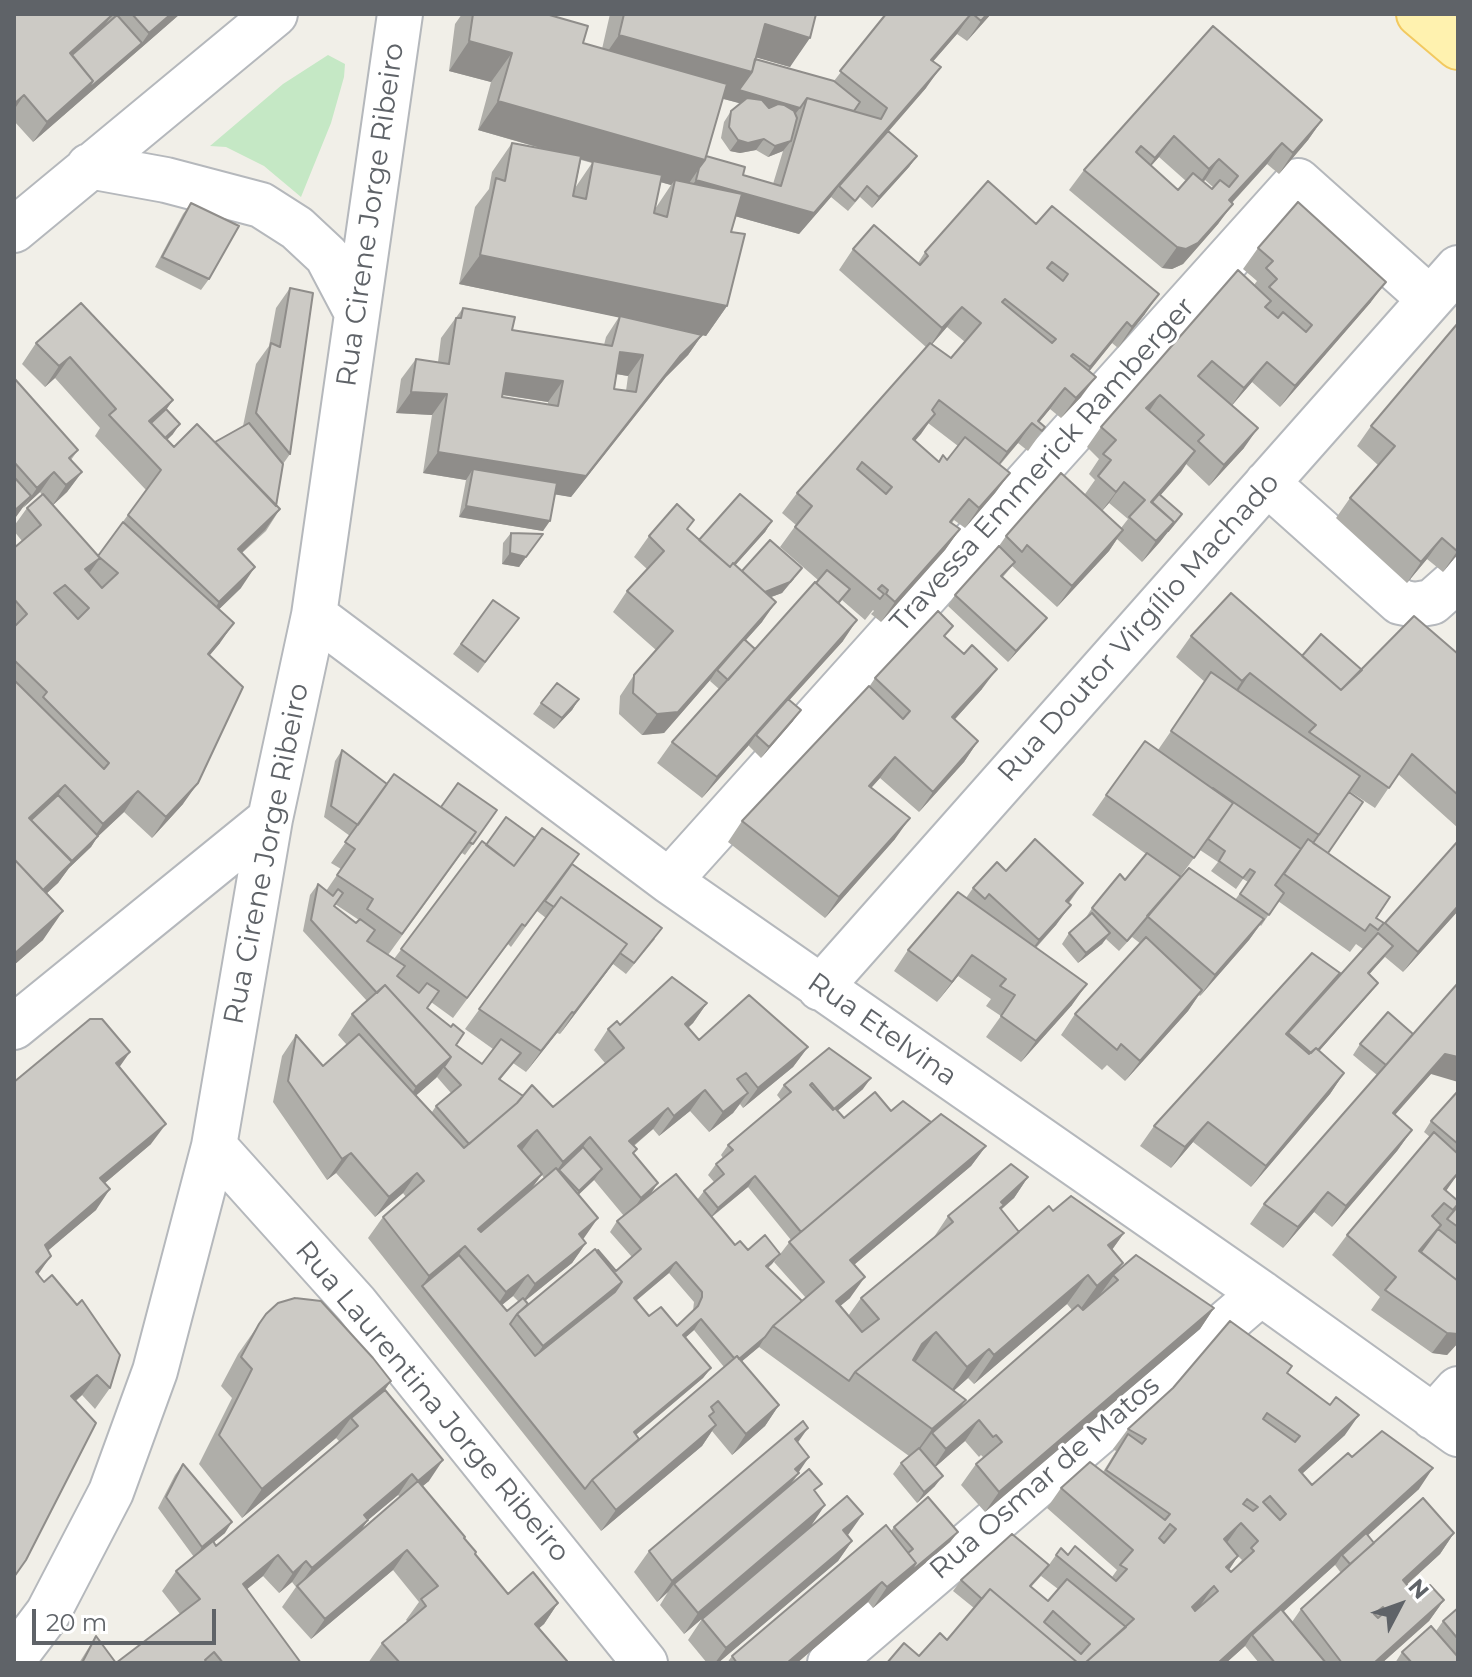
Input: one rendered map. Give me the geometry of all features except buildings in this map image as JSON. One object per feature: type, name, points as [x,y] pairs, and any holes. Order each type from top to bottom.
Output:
[{"type":"main road","points":[[1419,14],[1458,47]]},
{"type":"street","points":[[14,230],[275,14]]},
{"type":"street","name":"Rua Cirene Jorge Ribeiro","points":[[14,1658],[48,1613],[111,1492],[155,1371],[214,1146],[270,819],[314,615],[400,14]]},
{"type":"street","points":[[89,166],[166,180],[261,205],[297,228],[327,256],[356,311]]},
{"type":"street","name":"Travessa Emmerick Ramberger","points":[[669,881],[1298,181],[1444,283]]},
{"type":"street","name":"Rua Doutor Virgílio Machado","points":[[820,988],[1444,283]]},
{"type":"street","points":[[1267,483],[1400,602],[1415,605],[1432,602],[1446,593],[1458,579]]},
{"type":"street","name":"Rua Etelvina","points":[[314,615],[669,881],[820,988],[1261,1293],[1450,1413]]},
{"type":"street","points":[[14,1027],[270,819]]},
{"type":"street","name":"Rua Laurentina Jorge Ribeiro","points":[[214,1146],[356,1304],[645,1663]]},
{"type":"street","name":"Rua Osmar de Matos","points":[[830,1663],[1261,1293]]},
{"type":"green space","points":[[328,55],[345,64],[344,77],[331,123],[301,197],[264,166],[226,147],[210,146],[283,84]]}]
